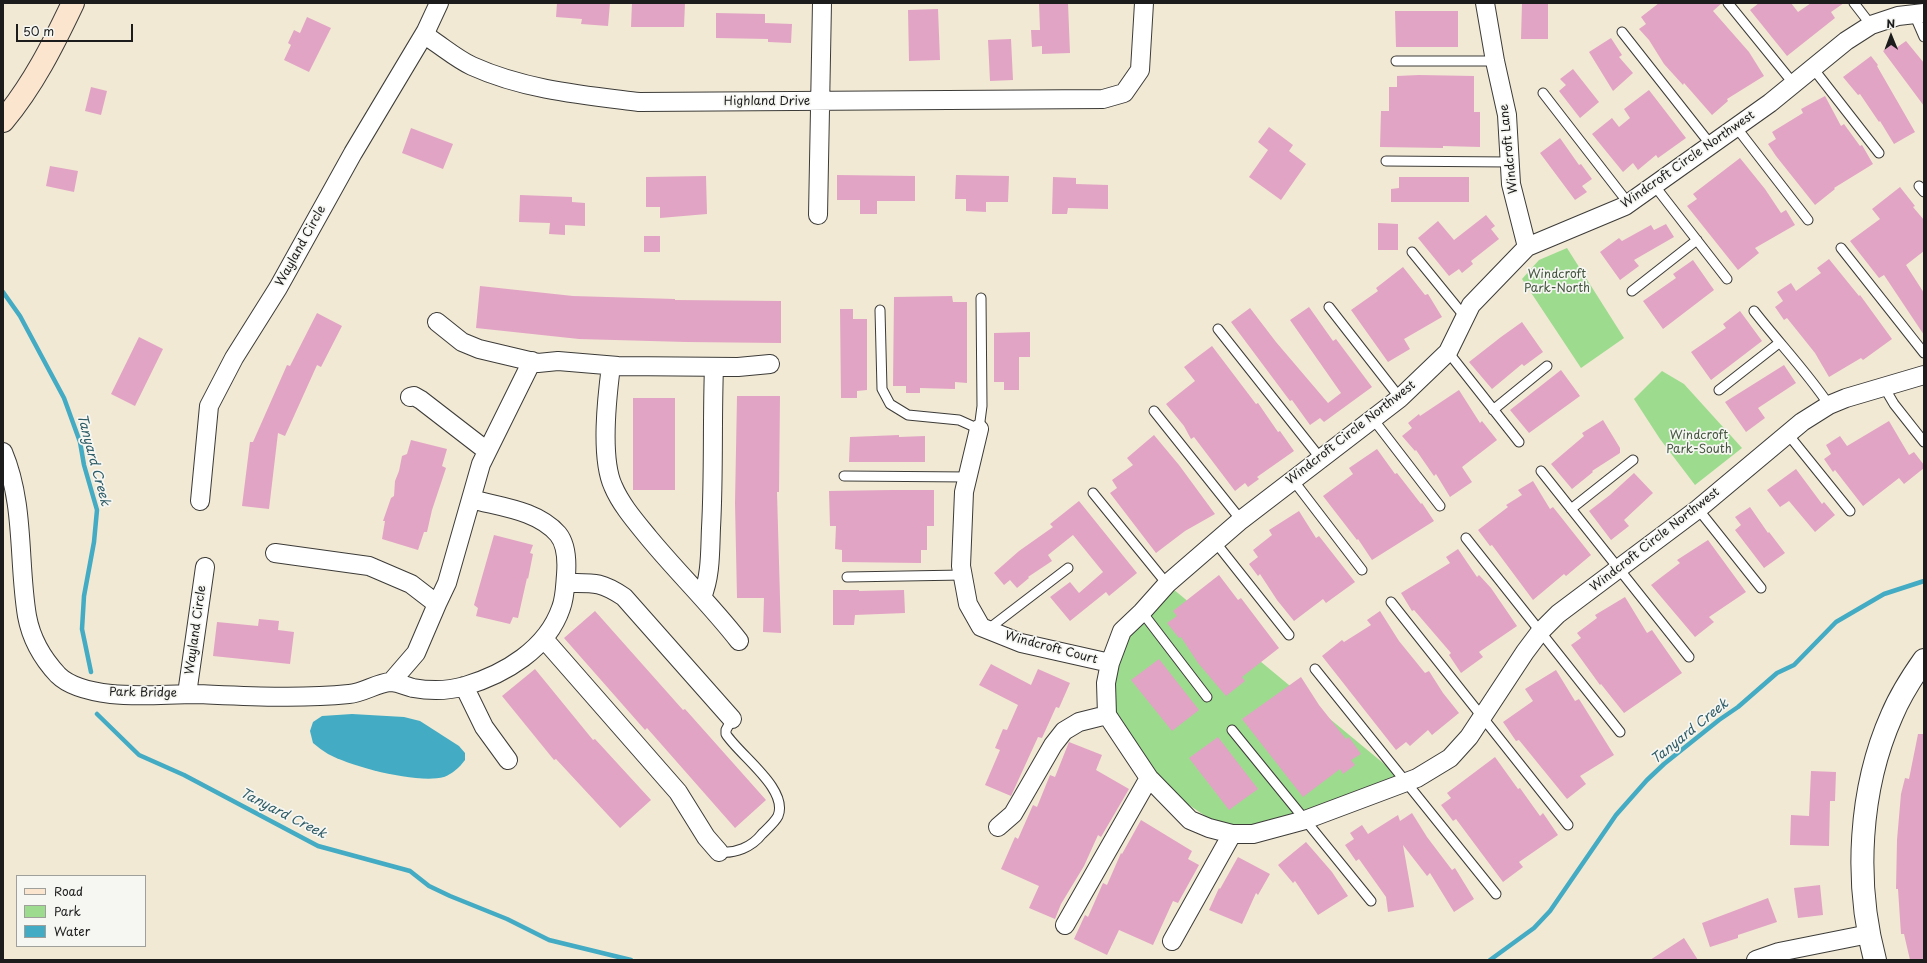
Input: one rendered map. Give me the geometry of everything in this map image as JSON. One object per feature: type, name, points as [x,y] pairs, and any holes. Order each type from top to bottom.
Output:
[{"type":"main road","points":[[3,121],[20,101],[48,56],[73,3]]},
{"type":"street","name":"Wayland Circle","points":[[200,501],[209,406],[234,358],[278,288],[353,153],[426,31],[439,3]]},
{"type":"street","points":[[818,215],[822,3]]},
{"type":"street","name":"Highland Drive","points":[[426,31],[429,38],[472,66],[522,84],[576,95],[640,102],[1103,99],[1124,93],[1140,70],[1144,3]]},
{"type":"street","name":"Windcroft Lane","points":[[1485,3],[1495,61],[1507,115],[1508,162],[1511,184],[1527,247]]},
{"type":"street","name":"Windcroft Circle Northwest","points":[[1919,13],[1898,16],[1871,25],[1846,41],[1812,67],[1770,103],[1628,204],[1527,247],[1471,305],[1448,352],[1400,398],[1241,520],[1216,543],[1166,584],[1142,612],[1122,631],[1110,663],[1106,683],[1107,715],[1120,737],[1149,778],[1190,820],[1209,828],[1232,834],[1253,834],[1305,820],[1417,778],[1450,758],[1469,737],[1525,652],[1540,632],[1558,614],[1698,509],[1787,433],[1829,405],[1864,392],[1884,388],[1924,375]]},
{"type":"street","points":[[437,322],[462,342],[479,349],[507,357],[538,363],[558,361],[611,366],[714,367],[770,364]]},
{"type":"street","points":[[471,499],[518,511],[541,520],[558,534],[566,552],[566,583],[562,607],[544,639],[521,660],[499,672],[464,686],[438,690],[412,688],[391,682],[416,653],[447,583],[465,513],[471,499],[481,464],[532,361]]},
{"type":"street","points":[[611,366],[606,403],[606,430],[608,466],[612,486],[630,515],[739,641]]},
{"type":"street","points":[[702,597],[705,590],[710,558],[713,488],[714,367]]},
{"type":"street","points":[[410,397],[414,396],[421,400],[487,452]]},
{"type":"street","points":[[979,429],[964,492],[961,566],[968,604],[981,627],[986,630]]},
{"type":"street","name":"Park Bridge","points":[[3,452],[14,490],[20,526],[28,617],[45,660],[61,678],[77,686],[93,690],[138,695],[347,695],[360,693],[391,682]]},
{"type":"street","points":[[274,553],[369,566],[411,584],[437,604]]},
{"type":"street","name":"Wayland Circle","points":[[187,694],[205,567]]},
{"type":"street","points":[[566,583],[592,583],[608,586],[624,597],[732,719]]},
{"type":"street","name":"Windcroft Court","points":[[986,630],[1021,643],[1110,663]]},
{"type":"street","points":[[544,639],[678,792],[706,837],[719,852]]},
{"type":"street","points":[[1874,960],[1869,934],[1863,867],[1865,826],[1870,786],[1880,749],[1892,714],[1924,660]]},
{"type":"street","points":[[464,686],[484,727],[508,760]]},
{"type":"street","points":[[998,827],[1013,814],[1053,745],[1064,731],[1079,722],[1107,715]]},
{"type":"street","points":[[1065,925],[1149,778]]},
{"type":"street","points":[[1172,940],[1232,834]]},
{"type":"street","points":[[1756,960],[1779,952],[1869,934]]},
{"type":"lane","points":[[1728,3],[1793,83]]},
{"type":"lane","points":[[1854,3],[1871,25]]},
{"type":"lane","points":[[1919,13],[1924,37]]},
{"type":"lane","points":[[1622,32],[1711,145]]},
{"type":"lane","points":[[1396,61],[1495,61]]},
{"type":"lane","points":[[1812,67],[1879,153]]},
{"type":"lane","points":[[1543,94],[1628,204]]},
{"type":"lane","points":[[1736,127],[1808,220]]},
{"type":"lane","points":[[1386,161],[1508,162]]},
{"type":"lane","points":[[1654,186],[1727,279]]},
{"type":"lane","points":[[1632,292],[1697,240]]},
{"type":"lane","points":[[1841,248],[1924,353]]},
{"type":"lane","points":[[1412,252],[1465,317]]},
{"type":"lane","points":[[880,310],[882,389],[890,404],[908,415],[959,420],[979,429],[982,406],[981,298]]},
{"type":"lane","points":[[1329,307],[1400,398]]},
{"type":"lane","points":[[1754,311],[1779,343],[1815,384],[1829,405]]},
{"type":"lane","points":[[1218,329],[1321,459]]},
{"type":"lane","points":[[1720,390],[1779,343]]},
{"type":"lane","points":[[1448,352],[1519,442]]},
{"type":"lane","points":[[1493,410],[1547,366]]},
{"type":"lane","points":[[1884,388],[1894,404],[1924,442]]},
{"type":"lane","points":[[1154,411],[1241,520]]},
{"type":"lane","points":[[1373,419],[1440,506]]},
{"type":"lane","points":[[1787,433],[1850,511]]},
{"type":"lane","points":[[1571,509],[1633,460]]},
{"type":"lane","points":[[1542,471],[1689,657]]},
{"type":"lane","points":[[844,476],[968,478]]},
{"type":"lane","points":[[1294,480],[1362,570]]},
{"type":"lane","points":[[1092,493],[1166,584]]},
{"type":"lane","points":[[1698,509],[1762,588]]},
{"type":"lane","points":[[1466,538],[1620,732]]},
{"type":"lane","points":[[1216,543],[1289,635]]},
{"type":"lane","points":[[986,630],[1068,568]]},
{"type":"lane","points":[[847,577],[963,575]]},
{"type":"lane","points":[[1391,602],[1568,825]]},
{"type":"lane","points":[[1142,612],[1207,697]]},
{"type":"lane","points":[[1315,669],[1496,894]]},
{"type":"lane","points":[[719,852],[728,853],[744,848],[761,836],[778,816],[780,808],[780,800],[770,784],[726,734],[726,730],[732,719]]},
{"type":"lane","points":[[1232,730],[1371,901]]},
{"type":"green space","name":"Windcroft Park-North","points":[[1567,248],[1624,338],[1581,368],[1522,279],[1539,260]]},
{"type":"green space","name":"Windcroft Park-South","points":[[1662,371],[1684,384],[1742,448],[1695,485],[1660,439],[1634,399]]},
{"type":"green space","points":[[1167,584],[1406,782],[1232,834],[1149,778],[1107,715],[1110,663]]},
{"type":"water","points":[[352,714],[404,717],[420,721],[459,746],[465,753],[465,760],[456,770],[444,777],[432,779],[418,778],[385,773],[352,764],[328,754],[313,743],[310,731],[313,722],[322,716]]},
{"type":"building","points":[[557,3],[610,3],[608,26],[581,24],[582,19],[556,17]]},
{"type":"building","points":[[632,3],[685,3],[684,27],[631,27]]},
{"type":"building","points":[[1039,3],[1068,3],[1070,53],[1042,54],[1042,46],[1032,47],[1031,30],[1040,30]]},
{"type":"building","points":[[1522,3],[1548,3],[1548,39],[1521,39]]},
{"type":"building","points":[[1659,3],[1722,3],[1713,11],[1749,52],[1764,76],[1727,99],[1728,101],[1712,115],[1684,83],[1683,85],[1664,64],[1649,40],[1639,29],[1646,24],[1641,17]]},
{"type":"building","points":[[1759,3],[1791,3],[1798,12],[1811,3],[1844,3],[1831,12],[1835,18],[1787,56],[1750,10]]},
{"type":"building","points":[[938,9],[940,60],[909,61],[908,10]]},
{"type":"building","points":[[1395,11],[1458,11],[1458,47],[1396,47]]},
{"type":"building","points":[[716,13],[765,14],[765,23],[792,24],[791,43],[768,42],[768,39],[716,38]]},
{"type":"building","points":[[307,17],[331,28],[309,72],[284,60],[291,45],[288,43],[294,30],[300,33]]},
{"type":"building","points":[[1611,38],[1622,55],[1619,57],[1633,73],[1613,91],[1589,52]]},
{"type":"building","points":[[1011,39],[1013,80],[990,81],[988,40]]},
{"type":"building","points":[[1906,41],[1924,63],[1924,106],[1883,51],[1892,44],[1896,48]]},
{"type":"building","points":[[1871,56],[1878,65],[1877,66],[1915,132],[1894,144],[1880,121],[1879,122],[1860,94],[1858,95],[1843,77]]},
{"type":"building","points":[[1573,69],[1599,102],[1580,118],[1559,91],[1566,85],[1560,79]]},
{"type":"building","points":[[1397,76],[1474,76],[1474,112],[1480,112],[1480,147],[1380,147],[1381,111],[1389,111],[1389,87],[1397,87]]},
{"type":"building","points":[[91,87],[107,91],[101,115],[85,111]]},
{"type":"building","points":[[1649,90],[1686,138],[1658,158],[1656,155],[1638,170],[1633,163],[1623,172],[1592,134],[1612,118],[1619,127],[1630,118],[1624,109]]},
{"type":"building","points":[[1825,96],[1841,126],[1844,124],[1860,146],[1862,145],[1873,164],[1834,188],[1835,189],[1815,205],[1768,144],[1776,139],[1772,132],[1803,113],[1801,109]]},
{"type":"building","points":[[1269,127],[1293,145],[1289,151],[1306,164],[1281,200],[1249,177],[1268,150],[1258,142]]},
{"type":"building","points":[[411,128],[453,144],[443,169],[402,153]]},
{"type":"building","points":[[1560,138],[1579,165],[1581,164],[1592,179],[1582,186],[1587,192],[1575,200],[1540,153]]},
{"type":"building","points":[[1740,158],[1765,189],[1781,213],[1786,210],[1795,225],[1755,248],[1759,253],[1738,270],[1687,206],[1697,199],[1693,194]]},
{"type":"building","points":[[50,166],[78,171],[74,192],[46,186]]},
{"type":"building","points":[[837,175],[915,176],[915,201],[877,201],[877,214],[860,214],[860,200],[837,200]]},
{"type":"building","points":[[956,175],[1009,176],[1008,202],[986,202],[986,212],[966,211],[966,199],[955,199]]},
{"type":"building","points":[[706,176],[707,214],[660,218],[660,207],[646,207],[646,177]]},
{"type":"building","points":[[1053,177],[1076,178],[1076,184],[1108,185],[1108,209],[1068,208],[1067,214],[1052,214]]},
{"type":"building","points":[[1399,177],[1469,177],[1469,202],[1391,202],[1391,189],[1399,188]]},
{"type":"building","points":[[1900,187],[1915,206],[1913,207],[1924,220],[1924,251],[1906,265],[1924,293],[1924,335],[1884,275],[1879,278],[1850,241],[1880,219],[1872,209]]},
{"type":"building","points":[[520,195],[572,197],[572,202],[585,203],[585,226],[565,225],[565,235],[549,234],[550,223],[519,222]]},
{"type":"building","points":[[1486,215],[1495,226],[1491,229],[1499,239],[1471,261],[1473,264],[1462,273],[1459,269],[1449,276],[1418,238],[1438,221],[1454,240]]},
{"type":"building","points":[[1378,223],[1398,224],[1398,250],[1378,250]]},
{"type":"building","points":[[1666,224],[1674,237],[1634,260],[1639,266],[1620,280],[1600,252],[1619,238],[1622,241],[1651,225],[1654,230]]},
{"type":"building","points":[[644,236],[660,236],[660,252],[644,252]]},
{"type":"building","points":[[1829,259],[1859,296],[1860,295],[1892,339],[1863,360],[1861,358],[1829,377],[1815,353],[1787,318],[1784,320],[1775,307],[1783,301],[1777,292],[1791,283],[1796,291],[1821,273],[1817,268]]},
{"type":"building","points":[[1693,260],[1714,290],[1663,329],[1643,301],[1676,278],[1673,274]]},
{"type":"building","points":[[1403,267],[1425,295],[1428,294],[1442,317],[1404,339],[1410,349],[1388,362],[1351,310],[1378,291],[1376,288]]},
{"type":"building","points":[[480,286],[573,296],[675,300],[781,301],[781,343],[579,339],[476,328]]},
{"type":"building","points":[[952,296],[953,302],[967,302],[967,383],[955,382],[955,389],[920,388],[920,393],[906,393],[906,386],[893,386],[894,297]]},
{"type":"building","points":[[1309,307],[1333,341],[1336,339],[1372,387],[1324,422],[1320,418],[1310,425],[1292,400],[1290,401],[1231,322],[1250,308],[1276,342],[1328,403],[1341,393],[1290,320]]},
{"type":"building","points":[[840,309],[853,309],[853,319],[867,319],[867,390],[857,391],[857,398],[841,398]]},
{"type":"building","points":[[1740,311],[1762,341],[1711,380],[1691,352],[1726,328],[1723,324]]},
{"type":"building","points":[[317,313],[342,326],[321,367],[317,365],[285,436],[278,433],[269,509],[242,506],[250,442],[253,442],[287,365],[290,366]]},
{"type":"building","points":[[1522,322],[1543,352],[1524,366],[1522,364],[1492,389],[1469,362]]},
{"type":"building","points":[[1030,332],[1030,357],[1019,357],[1019,390],[1004,390],[1004,382],[994,382],[994,333]]},
{"type":"building","points":[[139,337],[163,349],[135,406],[111,394]]},
{"type":"building","points":[[1212,346],[1256,404],[1258,403],[1278,432],[1280,431],[1294,451],[1257,477],[1259,479],[1248,487],[1245,483],[1235,491],[1194,437],[1191,439],[1184,426],[1166,404],[1195,381],[1184,367]]},
{"type":"building","points":[[1784,365],[1796,383],[1758,408],[1765,418],[1746,432],[1725,402]]},
{"type":"building","points":[[1561,370],[1580,396],[1529,433],[1510,410]]},
{"type":"building","points":[[1459,390],[1480,423],[1482,421],[1497,440],[1462,467],[1472,482],[1450,497],[1436,474],[1434,476],[1416,450],[1415,451],[1402,436],[1412,428],[1408,423],[1419,414],[1420,416]]},
{"type":"building","points":[[737,396],[780,396],[779,492],[777,492],[781,633],[763,632],[764,598],[737,598],[735,503]]},
{"type":"building","points":[[633,398],[675,398],[675,490],[633,490]]},
{"type":"building","points":[[1603,420],[1620,448],[1620,453],[1592,471],[1593,472],[1572,489],[1551,464],[1584,436],[1582,433]]},
{"type":"building","points":[[1889,421],[1909,455],[1914,452],[1924,465],[1924,468],[1904,484],[1899,478],[1863,506],[1835,470],[1833,472],[1824,459],[1831,454],[1826,445],[1840,436],[1847,446]]},
{"type":"building","points":[[899,435],[899,437],[925,436],[925,462],[849,462],[850,437]]},
{"type":"building","points":[[1154,435],[1179,465],[1215,514],[1185,531],[1156,553],[1110,493],[1117,488],[1112,480],[1133,465],[1127,458]]},
{"type":"building","points":[[411,440],[447,449],[442,466],[446,468],[432,510],[427,532],[424,532],[418,550],[382,539],[385,521],[383,521],[391,498],[394,496],[395,481],[402,456],[407,454]]},
{"type":"building","points":[[1377,449],[1395,474],[1397,473],[1421,504],[1422,503],[1434,521],[1372,560],[1358,539],[1357,540],[1323,496],[1353,474],[1349,468]]},
{"type":"building","points":[[1796,469],[1822,504],[1824,502],[1835,515],[1815,532],[1789,501],[1780,507],[1767,490]]},
{"type":"building","points":[[1634,473],[1653,493],[1624,520],[1629,526],[1611,540],[1589,511],[1610,495]]},
{"type":"building","points":[[1533,481],[1550,509],[1553,507],[1591,555],[1566,576],[1564,574],[1533,600],[1492,545],[1490,546],[1478,530],[1508,507],[1506,505],[1522,495],[1518,490]]},
{"type":"building","points":[[934,490],[934,526],[927,526],[927,550],[921,550],[921,563],[842,562],[842,550],[835,549],[836,526],[830,526],[829,491]]},
{"type":"building","points":[[1079,501],[1137,573],[1109,596],[1106,592],[1070,621],[1050,597],[1070,582],[1079,593],[1103,572],[1073,535],[1048,555],[1052,561],[1028,577],[1029,578],[1017,588],[1010,580],[1004,585],[994,573],[1019,551],[1053,527],[1050,524]]},
{"type":"building","points":[[1750,507],[1768,533],[1769,532],[1785,553],[1764,568],[1735,530],[1741,525],[1735,517]]},
{"type":"building","points":[[1299,511],[1316,538],[1319,536],[1355,582],[1326,603],[1323,599],[1294,621],[1277,600],[1260,574],[1258,576],[1249,564],[1258,557],[1253,550],[1272,535],[1269,530]]},
{"type":"building","points":[[494,535],[533,545],[530,553],[533,554],[528,579],[527,578],[518,618],[513,617],[510,624],[476,616],[478,608],[474,605]]},
{"type":"building","points":[[1708,540],[1746,592],[1709,617],[1714,622],[1695,637],[1651,585],[1680,563],[1677,560]]},
{"type":"building","points":[[1458,549],[1477,577],[1479,575],[1491,588],[1517,626],[1479,652],[1483,657],[1461,673],[1449,655],[1451,653],[1414,610],[1412,611],[1401,593],[1450,563],[1446,557]]},
{"type":"building","points":[[1219,575],[1238,600],[1241,598],[1279,648],[1242,677],[1245,681],[1226,696],[1198,663],[1181,637],[1179,638],[1167,623],[1177,616],[1173,611]]},
{"type":"building","points":[[833,590],[904,590],[905,613],[855,615],[854,625],[833,625]]},
{"type":"building","points":[[1625,597],[1647,633],[1652,630],[1682,673],[1624,713],[1601,684],[1600,685],[1571,645],[1581,638],[1577,633],[1597,618],[1595,615]]},
{"type":"building","points":[[595,611],[766,800],[735,828],[647,728],[645,730],[564,638]]},
{"type":"building","points":[[1380,611],[1399,641],[1425,673],[1429,671],[1443,693],[1459,713],[1432,735],[1428,730],[1410,746],[1406,742],[1396,750],[1322,656],[1342,640],[1344,642],[1371,625],[1367,620]]},
{"type":"building","points":[[259,619],[279,621],[278,630],[294,632],[290,664],[213,656],[217,622],[258,626]]},
{"type":"building","points":[[1159,659],[1199,710],[1172,731],[1131,680]]},
{"type":"building","points":[[991,664],[1031,685],[1038,669],[1070,683],[1059,708],[1056,707],[1042,738],[1038,737],[1011,796],[985,785],[1000,750],[995,748],[1003,729],[1007,730],[1018,705],[979,685]]},
{"type":"building","points":[[535,669],[593,740],[595,739],[651,800],[620,828],[556,759],[554,760],[502,696]]},
{"type":"building","points":[[1556,670],[1575,701],[1579,699],[1614,755],[1580,776],[1586,784],[1567,799],[1519,740],[1516,741],[1503,722],[1533,701],[1525,689]]},
{"type":"building","points":[[1301,677],[1319,705],[1346,739],[1349,737],[1361,754],[1351,760],[1355,765],[1343,774],[1340,769],[1303,797],[1242,719]]},
{"type":"building","points":[[1918,734],[1924,734],[1924,960],[1910,960],[1904,934],[1901,934],[1898,889],[1896,889],[1897,840],[1901,794],[1905,778],[1909,779]]},
{"type":"building","points":[[1218,737],[1258,789],[1229,810],[1189,758]]},
{"type":"building","points":[[1069,742],[1102,755],[1096,770],[1129,789],[1101,837],[1098,835],[1084,866],[1061,904],[1055,919],[1029,908],[1039,886],[1001,869],[1015,837],[1018,839],[1033,805],[1037,807],[1050,775],[1055,777]]},
{"type":"building","points":[[1495,757],[1518,789],[1520,788],[1540,816],[1543,813],[1558,835],[1519,862],[1523,867],[1503,882],[1456,819],[1453,821],[1441,805],[1451,798],[1447,793]]},
{"type":"building","points":[[1811,771],[1836,772],[1835,801],[1830,801],[1829,846],[1790,845],[1791,815],[1809,816]]},
{"type":"building","points":[[1412,813],[1427,837],[1452,870],[1455,868],[1474,899],[1454,912],[1430,873],[1427,876],[1403,845],[1414,907],[1388,912],[1386,897],[1359,859],[1356,861],[1345,845],[1354,839],[1350,833],[1362,825],[1368,834],[1398,815],[1400,821]]},
{"type":"building","points":[[1141,820],[1192,851],[1188,859],[1199,865],[1178,903],[1173,901],[1153,945],[1119,930],[1107,955],[1074,939],[1085,915],[1088,917],[1103,883],[1107,885],[1121,853],[1122,854]]},
{"type":"building","points":[[1306,842],[1332,872],[1348,896],[1318,915],[1295,881],[1293,883],[1278,865]]},
{"type":"building","points":[[1238,857],[1270,874],[1258,895],[1256,893],[1242,924],[1209,910],[1219,888],[1220,889]]},
{"type":"building","points":[[1820,885],[1823,915],[1798,918],[1794,888]]},
{"type":"building","points":[[1768,898],[1777,922],[1738,935],[1738,938],[1710,947],[1702,923]]},
{"type":"building","points":[[1684,938],[1698,960],[1650,960]]},
{"type":"waterway","name":"Tanyard Creek","points":[[3,292],[20,316],[64,398],[80,442],[84,465],[97,510],[94,542],[84,596],[82,629],[91,672]]},
{"type":"waterway","name":"Tanyard Creek","points":[[1490,960],[1534,928],[1550,911],[1616,815],[1647,780],[1664,764],[1719,720],[1738,707],[1777,673],[1794,665],[1836,622],[1884,594],[1924,581]]},
{"type":"waterway","name":"Tanyard Creek","points":[[97,714],[139,755],[184,775],[318,846],[410,871],[429,886],[507,919],[549,940],[631,960]]}]
